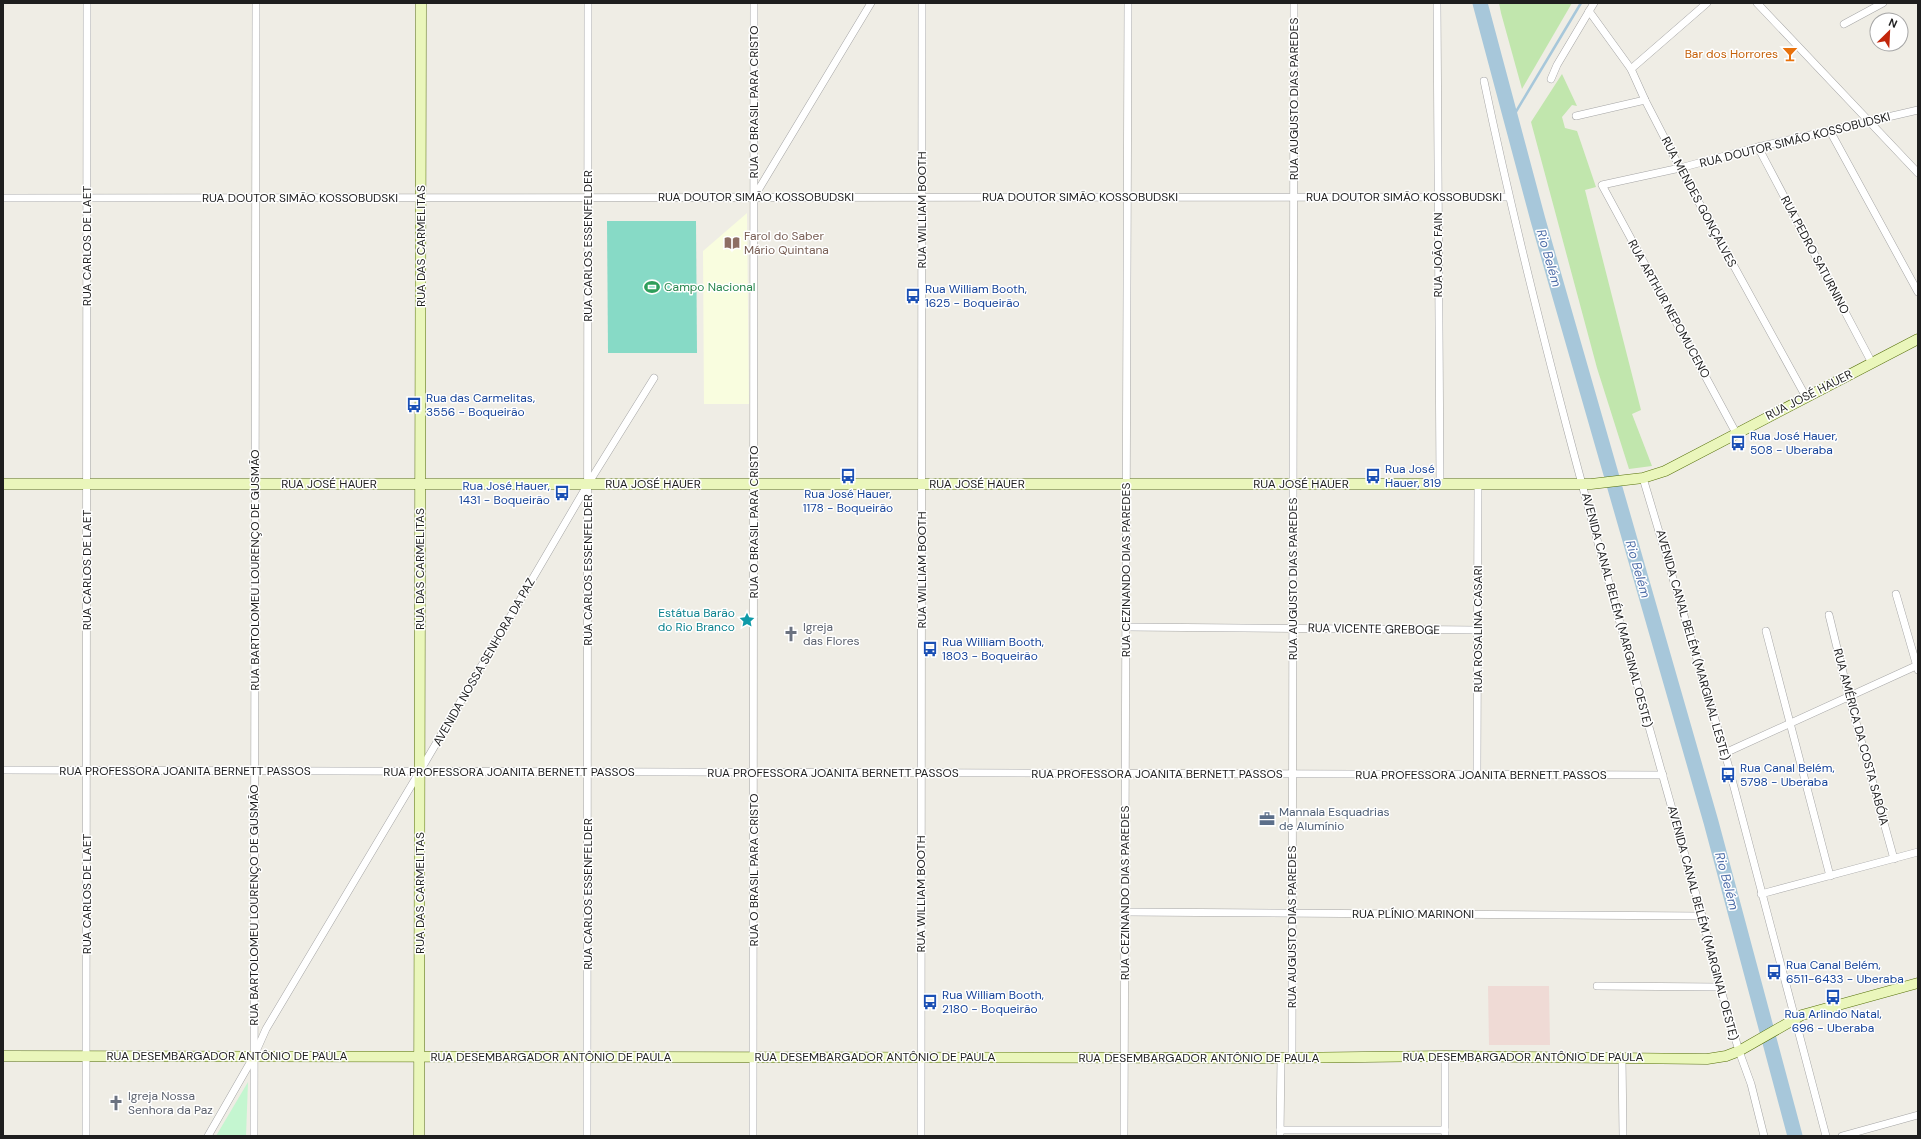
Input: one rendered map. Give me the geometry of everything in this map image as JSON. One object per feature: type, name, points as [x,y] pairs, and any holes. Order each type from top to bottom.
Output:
[{"type":"main road","name":"RUA DAS CARMELITAS","points":[[419,1136],[422,3]]},
{"type":"main road","name":"RUA JOSÉ HAUER","points":[[3,484],[1586,484],[1640,479],[1665,471],[1918,339]]},
{"type":"main road","name":"RUA DESEMBARGADOR ANTÔNIO DE PAULA","points":[[3,1056],[1124,1058],[1445,1056],[1707,1059],[1726,1056],[1742,1049],[1792,1020],[1918,983]]},
{"type":"street","name":"RUA CARLOS DE LAET","points":[[86,1136],[87,3]]},
{"type":"street","name":"RUA BARTOLOMEU LOURENÇO DE GUSMÃO","points":[[254,1136],[256,3]]},
{"type":"street","name":"RUA CARLOS ESSENFELDER","points":[[587,1136],[588,3]]},
{"type":"street","name":"RUA O BRASIL PARA CRISTO","points":[[753,1136],[754,3]]},
{"type":"street","points":[[754,197],[871,3]]},
{"type":"street","name":"RUA WILLIAM BOOTH","points":[[921,1136],[922,3]]},
{"type":"street","name":"RUA CEZINANDO DIAS PAREDES","points":[[1124,1136],[1128,3]]},
{"type":"street","name":"RUA AUGUSTO DIAS PAREDES","points":[[1292,1058],[1294,3]]},
{"type":"street","name":"RUA JOÃO FAIN","points":[[1437,3],[1440,484]]},
{"type":"street","points":[[1551,79],[1557,65],[1594,3]]},
{"type":"street","points":[[1631,69],[1707,3]]},
{"type":"street","points":[[1757,3],[1918,173]]},
{"type":"street","points":[[1844,24],[1883,3]]},
{"type":"street","name":"RUA MENDES GONÇALVES","points":[[1589,11],[1631,69],[1645,100],[1680,168],[1806,397]]},
{"type":"street","name":"AVENIDA CANAL BELÉM (MARGINAL OESTE)","points":[[1484,81],[1508,197],[1720,987],[1742,1049],[1764,1136]]},
{"type":"street","points":[[1576,116],[1645,100]]},
{"type":"street","name":"RUA DOUTOR SIMÃO KOSSOBUDSKI","points":[[1602,185],[1680,168],[1758,147],[1918,110]]},
{"type":"street","points":[[1830,130],[1918,292]]},
{"type":"street","name":"RUA PEDRO SATURNINO","points":[[1758,147],[1872,363]]},
{"type":"street","name":"RUA ARTHUR NEPOMUCENO","points":[[1602,185],[1736,433]]},
{"type":"street","name":"RUA DOUTOR SIMÃO KOSSOBUDSKI","points":[[3,198],[1508,197]]},
{"type":"street","name":"AVENIDA NOSSA SENHORA DA PAZ","points":[[208,1136],[254,1056],[266,1029],[420,771],[588,484],[654,378]]},
{"type":"street","name":"AVENIDA CANAL BELÉM (MARGINAL LESTE)","points":[[1640,479],[1725,753],[1792,1020],[1826,1136]]},
{"type":"street","name":"RUA ROSALINA CASARI","points":[[1477,775],[1478,484]]},
{"type":"street","points":[[1725,753],[1918,667],[1896,594]]},
{"type":"street","name":"RUA AMÉRICA DA COSTA SABÓIA","points":[[1829,615],[1849,697],[1894,859]]},
{"type":"street","name":"RUA VICENTE GREBOGE","points":[[1126,627],[1478,630]]},
{"type":"street","points":[[1766,631],[1830,876]]},
{"type":"street","name":"RUA PROFESSORA JOANITA BERNETT PASSOS","points":[[3,770],[1663,775]]},
{"type":"street","points":[[1761,894],[1918,852]]},
{"type":"street","name":"RUA PLÍNIO MARINONI","points":[[1125,912],[1702,916]]},
{"type":"street","points":[[1597,986],[1720,987]]},
{"type":"street","points":[[1281,1058],[1280,1133],[1445,1133],[1445,1056]]},
{"type":"street","points":[[1622,1057],[1623,1136]]},
{"type":"street","points":[[1842,1136],[1918,1115]]},
{"type":"shaded area","points":[[747,213],[749,404],[704,404],[703,251]]},
{"type":"shaded area","points":[[1488,986],[1549,986],[1550,1045],[1489,1045]]},
{"type":"green space","points":[[1499,3],[1572,3],[1522,89],[1501,13]]},
{"type":"green space","points":[[1562,74],[1577,106],[1572,105],[1562,117],[1565,128],[1577,131],[1596,187],[1585,190],[1641,410],[1632,414],[1652,466],[1629,469],[1597,368],[1531,122]]},
{"type":"green space","name":"Campo Nacional","points":[[607,221],[696,221],[697,353],[608,353]]},
{"type":"green space","points":[[248,1082],[246,1136],[216,1136]]},
{"type":"waterway","name":"Rio Belém","points":[[1480,3],[1538,220],[1711,822],[1795,1136]]},
{"type":"waterway","points":[[1511,120],[1581,3]]},
{"type":"place","name":"Bar dos Horrores","points":[[1790,54]]},
{"type":"place","name":"Farol do Saber Mário Quintana","points":[[732,243]]},
{"type":"place","name":"Campo Nacional","points":[[652,287]]},
{"type":"place","name":"Rua William Booth, 1625 - Boqueirão","points":[[913,296]]},
{"type":"place","name":"Rua das Carmelitas, 3556 - Boqueirão","points":[[414,405]]},
{"type":"place","name":"Rua José Hauer, 508 - Uberaba","points":[[1738,443]]},
{"type":"place","name":"Rua José Hauer, 1178 - Boqueirão","points":[[848,476]]},
{"type":"place","name":"Rua José Hauer, 819","points":[[1373,476]]},
{"type":"place","name":"Rua José Hauer, 1431 - Boqueirão","points":[[562,493]]},
{"type":"place","name":"Estátua Barão do Rio Branco","points":[[747,620]]},
{"type":"place","name":"Igreja das Flores","points":[[791,634]]},
{"type":"place","name":"Rua William Booth, 1803 - Boqueirão","points":[[930,649]]},
{"type":"place","name":"Rua Canal Belém, 5798 - Uberaba","points":[[1728,775]]},
{"type":"place","name":"Mannala Esquadrias de Alumínio","points":[[1267,819]]},
{"type":"place","name":"Rua Canal Belém, 6511-6433 - Uberaba","points":[[1774,972]]},
{"type":"place","name":"Rua Arlindo Natal, 696 - Uberaba","points":[[1833,997]]},
{"type":"place","name":"Rua William Booth, 2180 - Boqueirão","points":[[930,1002]]},
{"type":"place","name":"Igreja Nossa Senhora da Paz","points":[[116,1103]]}]
